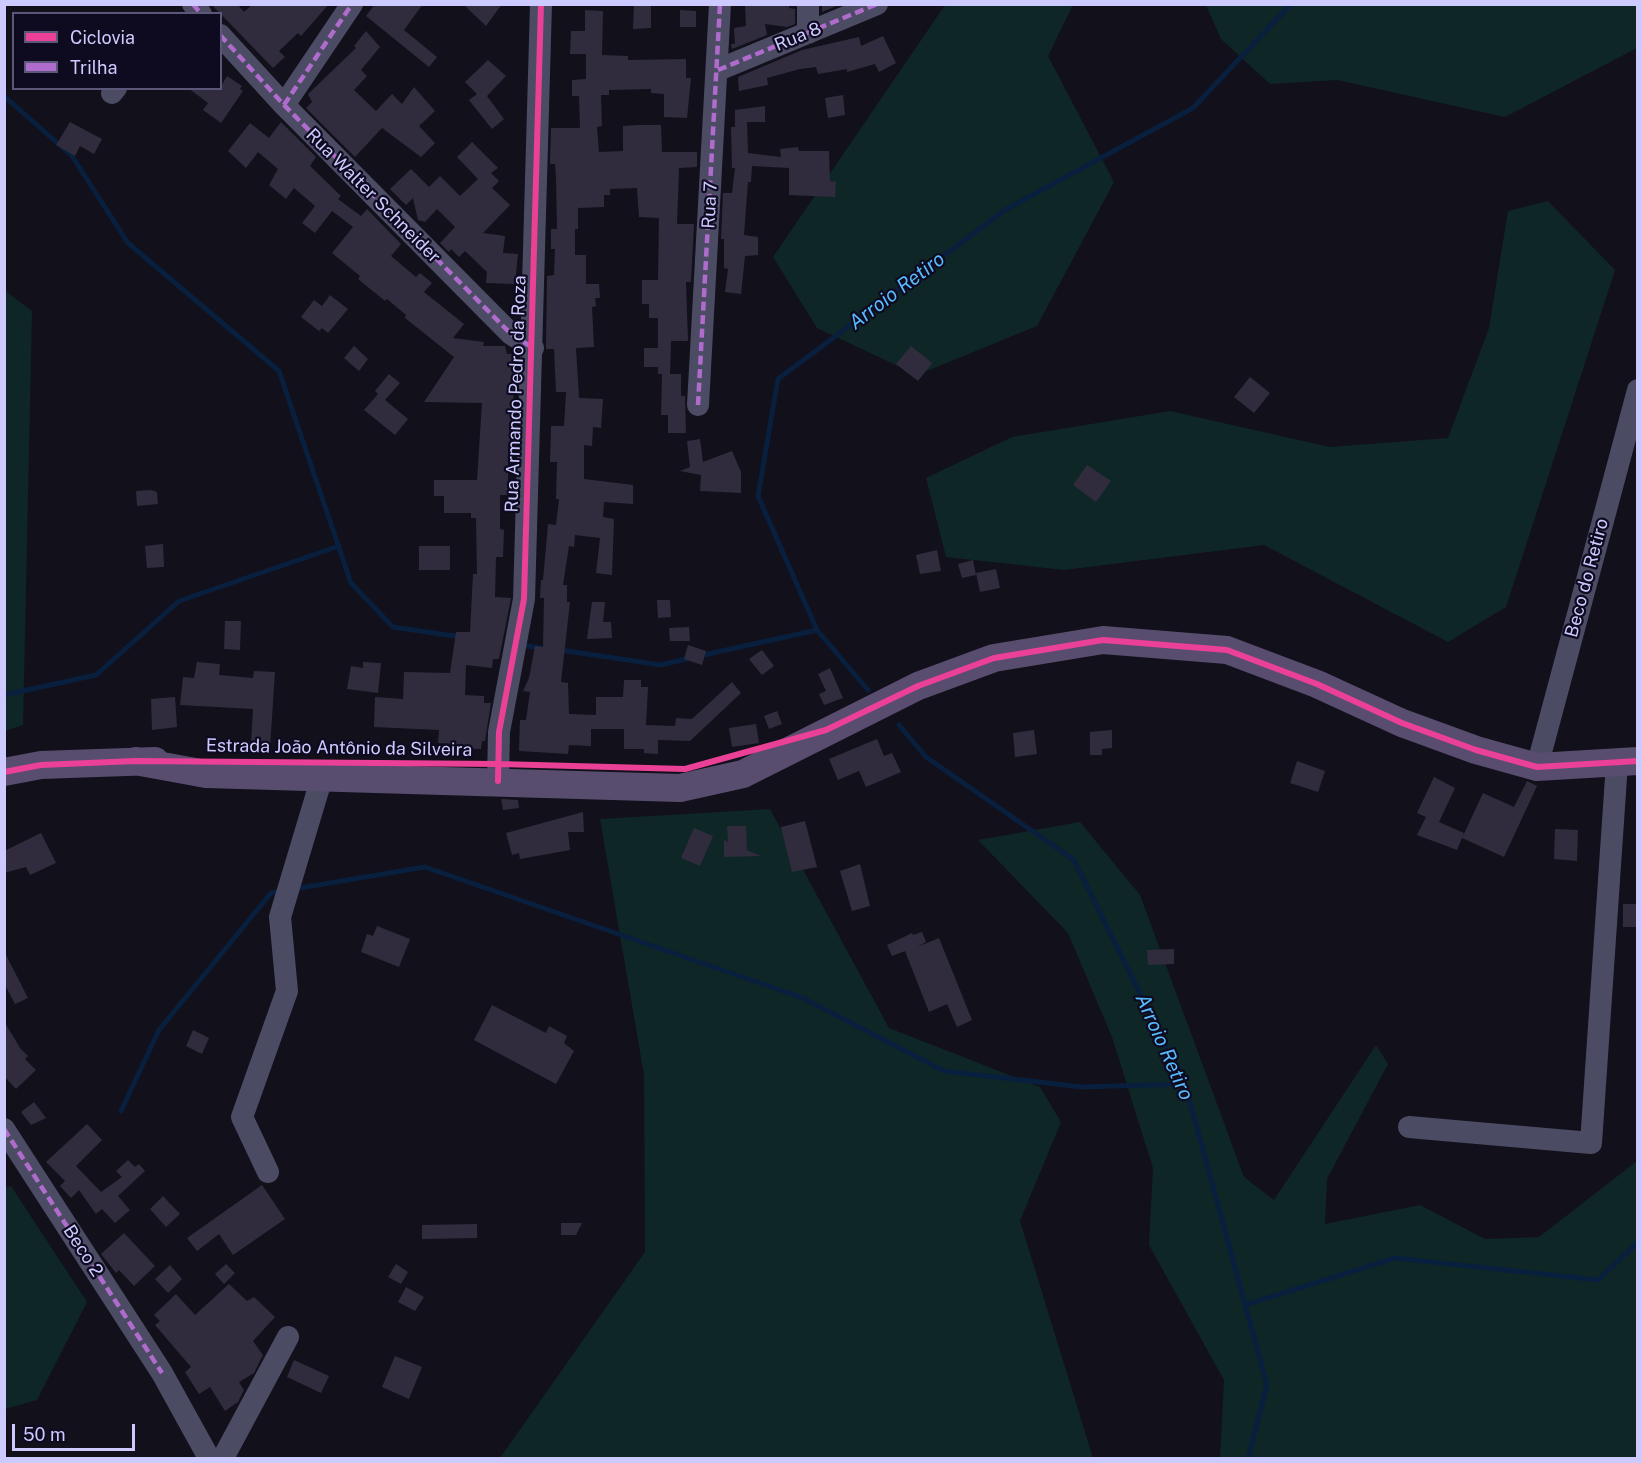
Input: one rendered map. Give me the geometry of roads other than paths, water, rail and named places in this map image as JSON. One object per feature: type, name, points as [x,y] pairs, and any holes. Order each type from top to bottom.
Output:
[{"type":"main road","name":"Estrada João Antônio da Silveira","points":[[135,761],[206,774],[322,777],[685,770],[826,730],[918,686],[994,658],[1103,640],[1227,650],[1317,684],[1402,723],[1476,750],[1537,767],[1627,762]]},
{"type":"main road","name":"Estrada João Antônio da Silveira","points":[[4,772],[41,765],[135,761],[499,773]]},
{"type":"street","points":[[284,105],[352,4]]},
{"type":"street","name":"Rua Armando Pedro da Roza","points":[[499,773],[499,732],[524,599],[533,348],[541,4]]},
{"type":"street","name":"Rua 7","points":[[698,405],[720,4]]},
{"type":"street","points":[[808,4],[808,33]]},
{"type":"street","name":"Rua 8","points":[[718,70],[877,4]]},
{"type":"street","name":"Rua Walter Schneider","points":[[222,37],[284,105],[511,334],[533,348]]},
{"type":"street","name":"Beco do Retiro","points":[[1537,767],[1638,390]]},
{"type":"street","points":[[1409,1127],[1591,1143],[1627,762]]},
{"type":"street","points":[[268,1172],[242,1117],[287,991],[280,917],[322,777]]},
{"type":"street","name":"Beco 2","points":[[4,1129],[162,1373],[208,1458]]},
{"type":"street","points":[[223,1458],[288,1337]]},
{"type":"waterway","name":"Arroio Retiro","points":[[868,690],[817,630],[758,496],[778,379],[1005,210],[1193,108],[1291,4]]},
{"type":"waterway","points":[[4,96],[72,156],[128,243],[279,371],[351,583],[393,627],[461,637]]},
{"type":"waterway","points":[[4,695],[96,675],[179,601],[339,546]]},
{"type":"waterway","points":[[699,656],[817,630]]},
{"type":"waterway","points":[[521,645],[541,648]]},
{"type":"waterway","points":[[560,650],[661,665],[690,658]]},
{"type":"waterway","name":"Arroio Retiro","points":[[899,725],[926,757],[1074,860],[1185,1084],[1267,1385],[1248,1458]]},
{"type":"waterway","points":[[294,889],[425,867],[803,998],[944,1071],[1082,1087],[1185,1084]]},
{"type":"waterway","points":[[121,1111],[159,1030],[271,893],[282,891]]},
{"type":"waterway","points":[[1245,1305],[1395,1258],[1598,1280],[1638,1242]]}]
